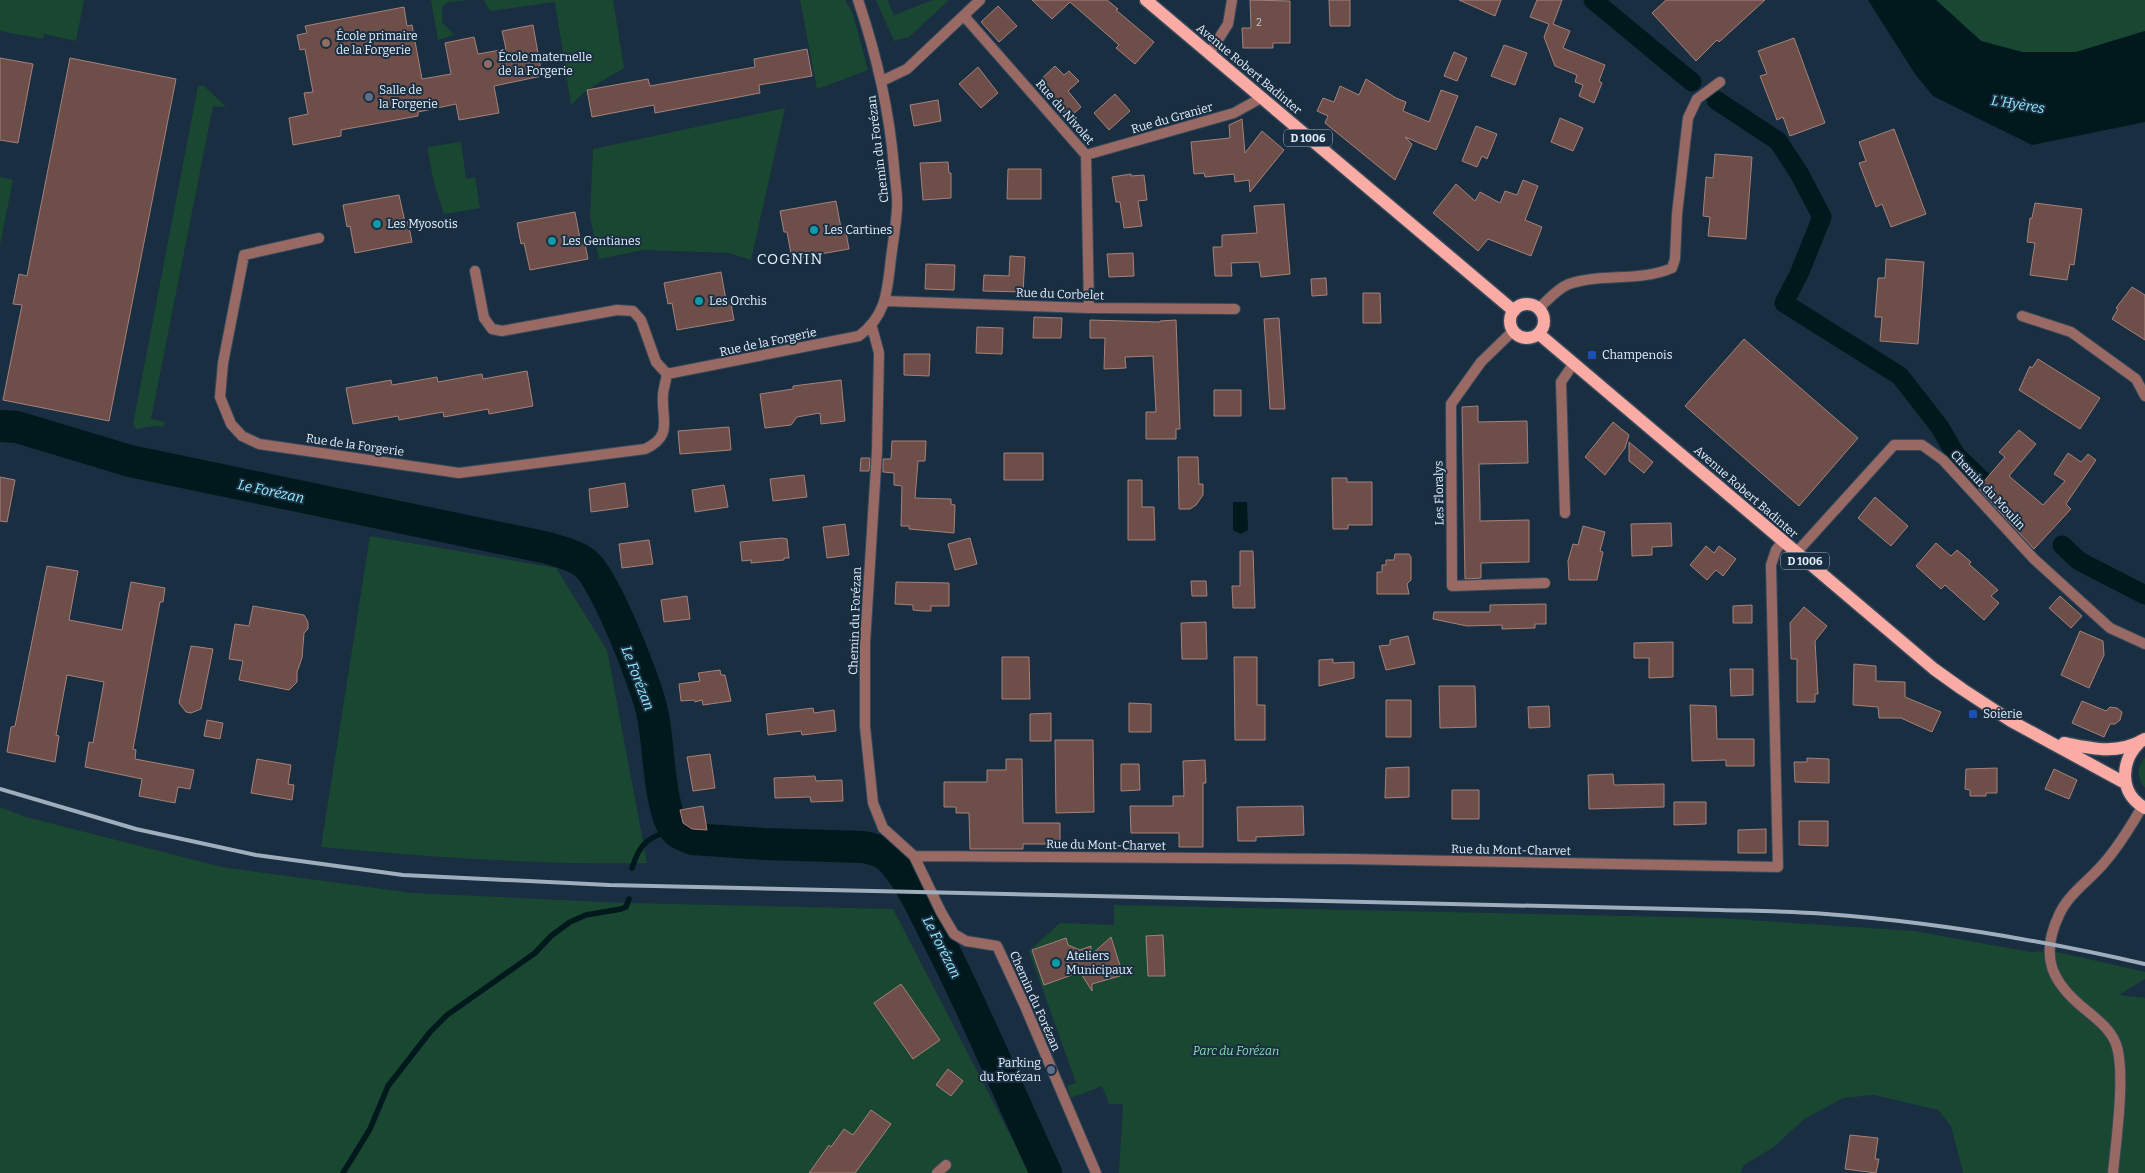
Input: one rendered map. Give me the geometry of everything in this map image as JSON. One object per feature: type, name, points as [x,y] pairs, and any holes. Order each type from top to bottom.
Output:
[{"type":"main road","name":"Avenue Robert Badinter","points":[[1146,0],[1470,275],[1514,310]]},
{"type":"main road","points":[[1526,304],[1539,308],[1545,318],[1539,334],[1525,339],[1513,331],[1510,321],[1514,310],[1526,304]]},
{"type":"main road","name":"D 1006","points":[[1539,334],[1574,363]]},
{"type":"main road","name":"Avenue Robert Badinter","points":[[1574,363],[1880,625],[1962,690],[2012,721],[2050,740]]},
{"type":"main road","name":"D 1006","points":[[2050,740],[2100,751],[2120,750],[2142,741]]},
{"type":"main road","name":"D 1006","points":[[2050,740],[2125,783]]},
{"type":"main road","points":[[2142,741],[2131,751],[2126,761],[2124,772],[2125,783],[2129,792],[2144,807]]},
{"type":"street","name":"Chemin du Forézan","points":[[858,0],[882,81],[891,141],[897,208],[884,300],[880,315],[872,327],[879,353],[877,451],[865,644],[865,727],[871,787],[878,818],[883,828],[914,856],[941,912],[954,934],[966,941],[997,946],[1024,1004],[1096,1173]]},
{"type":"street","points":[[882,81],[908,69],[980,0]]},
{"type":"street","points":[[1209,54],[1228,24],[1232,0]]},
{"type":"street","name":"Rue du Nivolet","points":[[964,16],[1086,155],[1089,308]]},
{"type":"street","points":[[1539,308],[1568,284],[1648,274],[1672,268],[1688,118],[1697,99],[1720,82]]},
{"type":"street","name":"Rue du Granier","points":[[1086,155],[1234,113],[1261,98]]},
{"type":"street","name":"Rue de la Forgerie","points":[[318,238],[244,255],[223,363],[220,397],[231,424],[242,436],[259,444],[459,473],[645,450],[657,444],[666,427],[663,395],[667,374],[859,336],[872,327]]},
{"type":"street","points":[[475,271],[484,318],[492,329],[502,331],[617,310],[633,310],[641,320],[656,362],[667,374]]},
{"type":"street","name":"Rue du Corbelet","points":[[884,300],[1089,308],[1235,309]]},
{"type":"street","points":[[2022,316],[2071,332],[2136,379],[2145,396]]},
{"type":"street","name":"Les Floralys","points":[[1513,331],[1482,362],[1451,404],[1452,586],[1545,583]]},
{"type":"street","points":[[1565,513],[1562,382],[1574,363]]},
{"type":"street","name":"Chemin du Moulin","points":[[1796,553],[1894,445],[1922,445],[1943,460],[2034,559],[2110,628],[2145,644]]},
{"type":"street","name":"Rue du Mont-Charvet","points":[[914,856],[1346,859],[1778,867],[1771,565],[1776,550],[1782,542]]},
{"type":"street","points":[[2114,1173],[2120,1075],[2116,1044],[2105,1026],[2072,999],[2054,977],[2051,965],[2051,943],[2052,931],[2063,907],[2105,863],[2144,807]]},
{"type":"street","points":[[937,1173],[946,1165]]},
{"type":"green space","points":[[0,0],[84,0],[76,41],[44,34],[43,39],[0,31]]},
{"type":"green space","points":[[431,0],[469,0],[448,2],[442,7],[442,22],[454,35],[438,40]]},
{"type":"green space","points":[[484,0],[613,0],[624,68],[587,90],[571,105],[555,2],[490,11]]},
{"type":"green space","points":[[800,0],[845,0],[853,14],[868,70],[817,89]]},
{"type":"green space","points":[[876,0],[887,0],[894,15],[933,0],[949,0],[909,37],[894,41]]},
{"type":"green space","points":[[1936,0],[2145,0],[2145,31],[2076,52],[2022,52],[1981,41]]},
{"type":"green space","points":[[198,86],[204,86],[226,107],[213,106],[151,419],[165,422],[163,427],[155,426],[136,429],[133,424]]},
{"type":"green space","points":[[785,108],[751,260],[729,253],[643,250],[599,259],[590,217],[593,149]]},
{"type":"green space","points":[[461,142],[466,179],[475,177],[480,208],[444,214],[434,183],[427,147]]},
{"type":"green space","points":[[0,177],[13,180],[0,245]]},
{"type":"green space","points":[[370,536],[556,568],[607,650],[647,863],[565,863],[484,860],[321,847]]},
{"type":"green space","points":[[2145,757],[2145,788],[2140,780],[2139,769]]},
{"type":"green space","points":[[0,807],[26,817],[222,867],[412,893],[625,903],[893,909],[1030,1173],[0,1173]]},
{"type":"green space","name":"Parc du Forézan","points":[[1114,905],[1719,918],[1914,931],[2030,952],[2053,951],[2145,972],[2145,979],[2119,995],[2145,998],[2145,1173],[1963,1173],[1951,1126],[1938,1110],[1874,1095],[1843,1098],[1804,1119],[1774,1147],[1744,1165],[1740,1173],[1119,1173],[1123,1104],[1109,1104],[1102,1086],[1071,1098],[1067,1086],[1076,1083],[1029,951],[1060,923],[1114,925]]},
{"type":"water","name":"L'Hyères","points":[[1868,0],[1936,0],[1981,41],[2022,52],[2076,52],[2145,31],[2145,122],[2032,145],[1933,96],[1915,74]]},
{"type":"water","points":[[1233,502],[1247,502],[1248,530],[1241,534],[1233,530]]},
{"type":"building","points":[[1032,0],[1107,0],[1154,42],[1135,64],[1116,48],[1119,45],[1070,2],[1052,19]]},
{"type":"building","points":[[1250,0],[1290,1],[1290,43],[1273,43],[1273,48],[1243,48],[1242,28],[1251,28]]},
{"type":"building","points":[[1329,0],[1350,0],[1350,26],[1330,26]]},
{"type":"building","points":[[1459,0],[1501,0],[1495,16]]},
{"type":"building","points":[[1537,0],[1562,0],[1553,24],[1570,31],[1563,48],[1605,65],[1599,81],[1602,83],[1594,103],[1579,96],[1583,85],[1575,82],[1577,75],[1555,66],[1544,37],[1549,24],[1530,17]]},
{"type":"building","points":[[1666,0],[1765,0],[1719,42],[1717,40],[1696,61],[1652,13]]},
{"type":"building","points":[[998,6],[1017,26],[999,42],[981,22]]},
{"type":"building","points":[[404,7],[407,26],[412,25],[422,79],[451,74],[445,43],[474,37],[478,54],[506,49],[502,31],[533,25],[542,76],[494,86],[499,113],[459,120],[456,104],[418,112],[418,116],[341,130],[341,136],[293,145],[289,118],[308,114],[304,93],[313,92],[305,49],[300,50],[297,35],[307,33],[305,26]]},
{"type":"building","points":[[1794,38],[1825,123],[1790,136],[1783,117],[1777,120],[1760,76],[1767,74],[1758,51]]},
{"type":"building","points":[[1504,45],[1527,53],[1515,85],[1491,76]]},
{"type":"building","points":[[807,49],[812,76],[759,85],[760,93],[655,113],[654,105],[592,117],[587,90],[648,79],[650,86],[755,67],[754,59]]},
{"type":"building","points":[[1454,52],[1467,58],[1457,81],[1444,76]]},
{"type":"building","points":[[0,58],[33,64],[18,143],[0,140]]},
{"type":"building","points":[[70,58],[176,79],[109,421],[3,400],[22,305],[13,304],[19,274],[27,276]]},
{"type":"building","points":[[1055,66],[1064,75],[1069,71],[1079,81],[1068,91],[1081,107],[1069,118],[1037,83]]},
{"type":"building","points":[[978,67],[998,93],[981,108],[959,84]]},
{"type":"building","points":[[1366,79],[1396,98],[1406,102],[1403,111],[1429,122],[1441,90],[1458,96],[1436,150],[1405,137],[1412,144],[1395,180],[1325,123],[1328,116],[1317,111],[1323,98],[1334,102],[1340,86],[1359,95]]},
{"type":"building","points":[[1115,94],[1130,111],[1109,130],[1094,113]]},
{"type":"building","points":[[938,100],[941,121],[914,126],[910,105]]},
{"type":"building","points":[[1560,118],[1583,128],[1573,151],[1551,142]]},
{"type":"building","points":[[1242,119],[1245,153],[1262,131],[1284,150],[1250,192],[1249,180],[1235,182],[1234,174],[1205,177],[1204,173],[1194,174],[1191,142],[1230,138],[1229,125]]},
{"type":"building","points":[[1476,126],[1497,134],[1487,159],[1482,156],[1477,167],[1462,161]]},
{"type":"building","points":[[1894,129],[1926,214],[1891,227],[1882,204],[1876,207],[1859,163],[1866,161],[1859,142]]},
{"type":"building","points":[[1715,154],[1752,157],[1746,239],[1708,236],[1710,217],[1703,216],[1706,177],[1713,178]]},
{"type":"building","points":[[948,162],[949,173],[951,173],[951,198],[923,200],[920,163]]},
{"type":"building","points":[[1008,169],[1041,169],[1041,199],[1007,199]]},
{"type":"building","points":[[1131,174],[1131,176],[1144,175],[1147,200],[1138,201],[1142,226],[1124,228],[1120,202],[1116,202],[1112,177]]},
{"type":"building","points":[[1523,180],[1538,186],[1525,220],[1542,227],[1531,256],[1488,239],[1478,251],[1433,213],[1456,184],[1475,201],[1480,192],[1500,203],[1505,191],[1517,195]]},
{"type":"building","name":"Les Myosotis","points":[[399,195],[412,242],[355,253],[350,226],[347,227],[343,205]]},
{"type":"building","name":"Les Cartines","points":[[836,201],[841,228],[845,227],[849,249],[792,259],[787,232],[784,232],[780,211]]},
{"type":"building","points":[[2035,203],[2082,209],[2074,265],[2070,264],[2067,280],[2030,275],[2035,243],[2027,242],[2030,218],[2032,218]]},
{"type":"building","points":[[1284,204],[1290,274],[1261,277],[1259,262],[1231,263],[1232,276],[1215,276],[1213,247],[1222,247],[1222,235],[1257,233],[1254,206]]},
{"type":"building","name":"Les Gentianes","points":[[575,212],[580,239],[584,239],[588,259],[530,270],[524,243],[521,244],[517,223]]},
{"type":"building","points":[[1133,253],[1134,276],[1109,277],[1107,254]]},
{"type":"building","points":[[1010,256],[1025,257],[1023,292],[983,291],[984,275],[1009,276]]},
{"type":"building","points":[[1886,259],[1924,262],[1918,344],[1880,341],[1882,317],[1875,317],[1878,278],[1885,278]]},
{"type":"building","points":[[926,264],[955,265],[954,290],[925,289]]},
{"type":"building","name":"Les Orchis","points":[[721,272],[726,300],[730,299],[734,320],[677,330],[672,303],[668,304],[664,283]]},
{"type":"building","points":[[1326,278],[1327,295],[1312,296],[1311,279]]},
{"type":"building","points":[[2132,287],[2145,295],[2145,340],[2112,319],[2118,309],[2116,308]]},
{"type":"building","points":[[1363,293],[1380,293],[1381,323],[1363,323]]},
{"type":"building","points":[[1034,317],[1062,318],[1061,338],[1033,338]]},
{"type":"building","points":[[1279,318],[1285,409],[1270,409],[1264,319]]},
{"type":"building","points":[[1090,320],[1160,322],[1176,320],[1180,429],[1176,429],[1176,439],[1146,439],[1146,412],[1156,412],[1153,356],[1125,357],[1126,368],[1104,369],[1105,338],[1090,338]]},
{"type":"building","points":[[977,327],[1003,328],[1002,354],[976,353]]},
{"type":"building","points":[[1744,339],[1858,438],[1799,506],[1685,406]]},
{"type":"building","points":[[904,354],[930,354],[929,376],[904,375]]},
{"type":"building","points":[[2038,359],[2100,398],[2080,429],[2019,390],[2030,366],[2032,368]]},
{"type":"building","points":[[527,371],[533,406],[489,414],[488,409],[444,417],[443,412],[399,420],[398,416],[353,424],[346,388],[391,380],[392,385],[437,377],[438,382],[482,374],[483,379]]},
{"type":"building","points":[[841,380],[845,421],[821,424],[820,413],[797,417],[791,425],[765,428],[760,394],[793,389],[793,386]]},
{"type":"building","points":[[1214,390],[1241,390],[1241,416],[1214,416]]},
{"type":"building","points":[[1478,406],[1478,422],[1527,421],[1528,463],[1479,464],[1480,521],[1529,520],[1529,562],[1481,563],[1481,578],[1465,579],[1462,407]]},
{"type":"building","points":[[1613,422],[1629,435],[1625,448],[1605,475],[1585,457]]},
{"type":"building","points":[[729,427],[731,450],[680,454],[678,431]]},
{"type":"building","points":[[2019,430],[2036,444],[2009,476],[2043,505],[2065,481],[2054,474],[2068,453],[2081,462],[2088,454],[2096,460],[2066,504],[2071,509],[2034,549],[1978,488],[2005,457],[1999,452]]},
{"type":"building","points":[[892,441],[926,441],[925,461],[918,461],[915,498],[951,499],[951,504],[955,505],[954,533],[909,529],[909,526],[901,526],[902,486],[894,485],[894,473],[883,472],[883,459],[891,459]]},
{"type":"building","points":[[1629,442],[1653,462],[1644,473],[1629,461]]},
{"type":"building","points":[[1004,453],[1043,453],[1043,480],[1004,480]]},
{"type":"building","points":[[1178,457],[1198,457],[1199,484],[1203,484],[1203,495],[1196,505],[1190,509],[1179,509]]},
{"type":"building","points":[[861,458],[870,458],[869,471],[860,471]]},
{"type":"building","points":[[804,475],[807,497],[773,501],[770,479]]},
{"type":"building","points":[[0,477],[15,480],[7,522],[0,521]]},
{"type":"building","points":[[1332,478],[1347,478],[1347,482],[1372,482],[1372,525],[1348,525],[1348,529],[1333,529]]},
{"type":"building","points":[[1128,480],[1142,480],[1142,507],[1154,507],[1155,540],[1128,540]]},
{"type":"building","points":[[625,483],[628,507],[591,512],[589,489]]},
{"type":"building","points":[[724,485],[728,507],[695,512],[692,490]]},
{"type":"building","points":[[1875,497],[1908,526],[1891,546],[1858,518]]},
{"type":"building","points":[[1671,523],[1672,546],[1652,547],[1652,555],[1632,556],[1631,524]]},
{"type":"building","points":[[845,524],[849,555],[827,558],[823,527]]},
{"type":"building","points":[[1583,526],[1605,532],[1600,551],[1603,552],[1597,580],[1569,580],[1568,561],[1573,544],[1578,545]]},
{"type":"building","points":[[970,538],[977,564],[955,570],[948,544]]},
{"type":"building","points":[[787,539],[789,558],[751,563],[751,560],[742,561],[740,542]]},
{"type":"building","points":[[649,540],[653,564],[622,568],[619,544]]},
{"type":"building","points":[[1936,543],[1951,556],[1957,550],[1971,562],[1969,564],[1998,590],[1991,596],[1999,603],[1984,620],[1945,585],[1941,589],[1916,566]]},
{"type":"building","points":[[1706,546],[1714,553],[1719,546],[1736,559],[1723,576],[1716,570],[1707,580],[1690,565]]},
{"type":"building","points":[[1240,551],[1253,551],[1255,608],[1233,608],[1232,586],[1240,586]]},
{"type":"building","points":[[1395,554],[1409,554],[1411,557],[1411,580],[1407,584],[1409,594],[1377,594],[1377,572],[1382,572],[1382,565],[1386,565],[1386,560],[1394,560]]},
{"type":"building","points":[[47,566],[78,571],[69,620],[122,630],[131,582],[165,588],[163,602],[160,602],[133,749],[136,750],[135,759],[194,770],[190,789],[178,787],[175,803],[139,796],[142,779],[85,767],[89,742],[93,743],[104,682],[67,675],[56,735],[59,736],[55,762],[7,752],[11,727],[15,726]]},
{"type":"building","points":[[1191,581],[1206,581],[1207,596],[1192,596]]},
{"type":"building","points":[[896,582],[949,583],[949,606],[931,606],[931,611],[923,611],[913,610],[913,605],[895,604]]},
{"type":"building","points":[[687,596],[690,619],[664,622],[661,600]]},
{"type":"building","points":[[2060,596],[2082,616],[2071,628],[2049,608]]},
{"type":"building","points":[[1546,604],[1546,624],[1535,624],[1535,628],[1502,629],[1502,625],[1467,626],[1433,619],[1434,612],[1490,612],[1490,605]]},
{"type":"building","points":[[1752,605],[1752,623],[1733,623],[1733,606]]},
{"type":"building","points":[[253,606],[304,615],[308,622],[308,629],[304,633],[302,658],[297,672],[297,682],[289,690],[239,680],[243,661],[229,659],[235,624],[249,626]]},
{"type":"building","points":[[1804,607],[1827,626],[1815,641],[1818,694],[1815,694],[1815,702],[1797,702],[1797,659],[1791,659],[1790,623]]},
{"type":"building","points":[[1206,622],[1207,659],[1182,659],[1181,623]]},
{"type":"building","points":[[2080,631],[2103,641],[2104,655],[2089,688],[2061,675]]},
{"type":"building","points":[[1408,636],[1415,664],[1386,670],[1379,646],[1390,645],[1390,640]]},
{"type":"building","points":[[1673,642],[1673,677],[1649,678],[1649,658],[1634,658],[1634,643]]},
{"type":"building","points":[[191,646],[213,649],[201,709],[191,713],[186,712],[179,703]]},
{"type":"building","points":[[1002,657],[1029,657],[1030,699],[1002,699]]},
{"type":"building","points":[[1234,657],[1257,657],[1257,705],[1265,705],[1265,740],[1235,740]]},
{"type":"building","points":[[1333,659],[1333,663],[1354,662],[1354,678],[1319,686],[1319,660]]},
{"type":"building","points":[[1854,664],[1876,666],[1876,681],[1905,682],[1905,697],[1941,712],[1932,732],[1901,718],[1879,718],[1878,707],[1853,705]]},
{"type":"building","points":[[1730,669],[1753,669],[1753,695],[1731,696]]},
{"type":"building","points":[[720,670],[721,675],[725,675],[731,701],[703,705],[702,700],[695,702],[694,700],[681,701],[679,684],[700,681],[698,673]]},
{"type":"building","points":[[1439,686],[1475,686],[1476,727],[1440,728]]},
{"type":"building","points":[[1386,700],[1411,700],[1411,737],[1386,737]]},
{"type":"building","points":[[2082,701],[2106,711],[2110,707],[2117,708],[2122,712],[2120,720],[2115,724],[2110,724],[2104,737],[2072,723]]},
{"type":"building","points":[[1129,703],[1151,704],[1151,732],[1129,732]]},
{"type":"building","points":[[1690,705],[1716,706],[1717,739],[1754,739],[1754,766],[1726,766],[1726,760],[1692,761]]},
{"type":"building","points":[[1549,706],[1550,727],[1529,728],[1528,707]]},
{"type":"building","points":[[813,708],[814,713],[834,710],[836,731],[802,735],[801,731],[768,735],[766,714]]},
{"type":"building","points":[[1051,713],[1051,741],[1030,741],[1030,714]]},
{"type":"building","points":[[207,720],[223,723],[220,739],[204,736]]},
{"type":"building","points":[[1055,740],[1093,740],[1094,812],[1056,813]]},
{"type":"building","points":[[710,754],[715,788],[693,791],[687,757]]},
{"type":"building","points":[[1807,758],[1829,759],[1829,783],[1795,782],[1794,762],[1807,762]]},
{"type":"building","points":[[257,759],[291,765],[288,784],[294,785],[292,800],[251,793]]},
{"type":"building","points":[[1006,759],[1022,759],[1023,823],[1060,823],[1060,844],[1023,844],[1023,849],[970,849],[969,813],[956,813],[956,807],[944,807],[944,782],[987,782],[987,770],[1006,770]]},
{"type":"building","points":[[1205,760],[1206,783],[1203,783],[1203,847],[1179,847],[1179,833],[1131,833],[1130,806],[1173,806],[1173,796],[1184,796],[1183,761]]},
{"type":"building","points":[[1121,764],[1139,764],[1140,790],[1121,791]]},
{"type":"building","points":[[1409,767],[1409,797],[1385,798],[1386,768]]},
{"type":"building","points":[[1997,768],[1997,793],[1986,793],[1986,796],[1970,796],[1970,790],[1965,789],[1966,769]]},
{"type":"building","points":[[2054,769],[2077,780],[2069,799],[2045,789]]},
{"type":"building","points":[[1613,774],[1614,785],[1664,784],[1664,807],[1589,809],[1588,775]]},
{"type":"building","points":[[815,776],[816,781],[842,780],[843,801],[811,802],[810,797],[775,798],[774,778]]},
{"type":"building","points":[[1452,790],[1479,790],[1479,819],[1452,819]]},
{"type":"building","points":[[1674,802],[1706,802],[1706,824],[1674,825]]},
{"type":"building","points":[[703,806],[707,830],[692,829],[683,823],[680,810]]},
{"type":"building","points":[[1303,806],[1304,835],[1256,837],[1256,841],[1238,841],[1237,807]]},
{"type":"building","points":[[1799,821],[1828,821],[1828,846],[1799,845]]},
{"type":"building","points":[[1766,829],[1766,853],[1738,853],[1738,830]]},
{"type":"building","points":[[1163,935],[1165,976],[1148,976],[1146,936]]},
{"type":"building","points":[[1111,937],[1123,975],[1092,984],[1092,991],[1080,972],[1044,985],[1032,950],[1066,938],[1068,945],[1080,950],[1091,946],[1091,955]]},
{"type":"building","points":[[901,984],[940,1040],[913,1059],[874,1003]]},
{"type":"building","points":[[948,1069],[963,1081],[951,1096],[936,1085]]},
{"type":"building","points":[[871,1110],[891,1124],[855,1173],[809,1173],[829,1145],[831,1147],[844,1129],[853,1135]]},
{"type":"building","points":[[1850,1135],[1878,1138],[1875,1159],[1879,1159],[1876,1173],[1845,1169]]},
{"type":"waterway","points":[[1593,0],[1692,82]]},
{"type":"waterway","points":[[1716,100],[1778,141],[1799,173],[1822,217],[1799,274],[1784,303],[1900,376],[1939,426],[1956,455],[1983,481]]},
{"type":"waterway","name":"Le Forézan","points":[[0,426],[17,427],[130,461],[548,548],[578,558],[594,574],[615,612],[650,702],[662,790],[669,818],[674,828],[693,839],[765,844],[863,847],[888,856],[899,868],[923,909],[981,1028],[1046,1173]]},
{"type":"waterway","points":[[2062,545],[2079,561],[2145,595]]},
{"type":"waterway","points":[[632,868],[642,846],[652,838],[674,829]]},
{"type":"waterway","points":[[343,1173],[370,1129],[388,1086],[430,1032],[447,1015],[535,953],[551,936],[570,922],[586,915],[621,909],[626,907],[629,899]]},
{"type":"railway","points":[[0,789],[136,829],[256,855],[403,875],[609,885],[1800,912],[1866,917],[1987,933],[2145,964]]},
{"type":"place","name":"École primaire de la Forgerie","points":[[326,43]]},
{"type":"place","name":"École maternelle de la Forgerie","points":[[488,64]]},
{"type":"place","name":"Salle de la Forgerie","points":[[369,97]]},
{"type":"place","name":"Les Myosotis","points":[[377,224]]},
{"type":"place","name":"Les Cartines","points":[[814,230]]},
{"type":"place","name":"Les Gentianes","points":[[552,241]]},
{"type":"place","name":"Les Orchis","points":[[699,301]]},
{"type":"place","name":"Champenois","points":[[1592,355]]},
{"type":"place","name":"Soierie","points":[[1973,714]]},
{"type":"place","name":"Ateliers Municipaux","points":[[1056,963]]},
{"type":"place","name":"Parking du Forézan","points":[[1051,1070]]},
{"type":"district","name":"COGNIN","points":[[790,259]]}]
